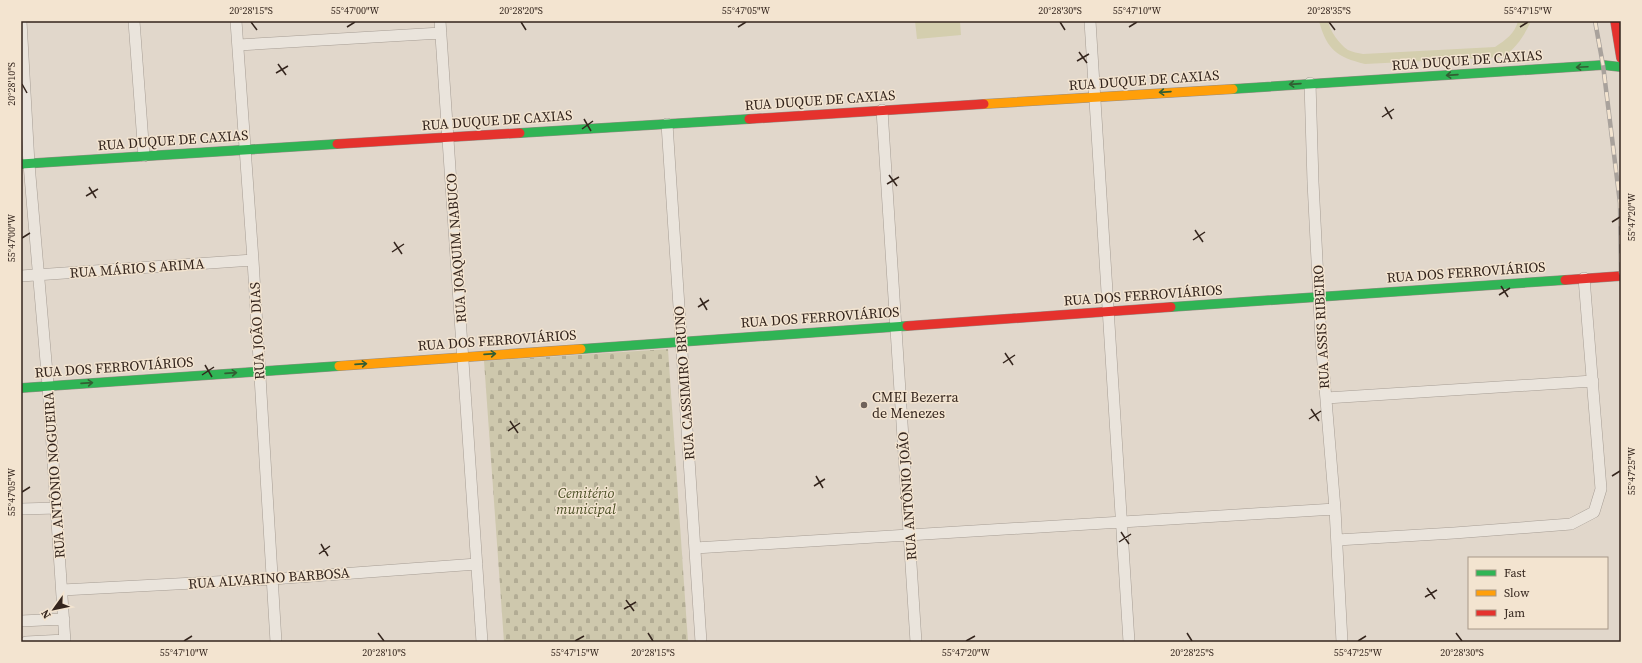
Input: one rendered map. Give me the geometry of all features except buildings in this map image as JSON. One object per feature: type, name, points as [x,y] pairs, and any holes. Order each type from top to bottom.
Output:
[{"type":"main road","points":[[1615,21],[1621,58]]},
{"type":"main road","name":"RUA DUQUE DE CAXIAS","points":[[25,164],[1603,65],[1621,67]]},
{"type":"main road","name":"RUA DOS FERROVIÁRIOS","points":[[21,388],[1621,276]]},
{"type":"street","name":"RUA ANTÔNIO NOGUEIRA","points":[[21,21],[25,164],[40,275],[65,641]]},
{"type":"street","points":[[134,21],[144,156]]},
{"type":"street","name":"RUA JOÃO DIAS","points":[[236,21],[253,260],[276,642]]},
{"type":"street","name":"RUA JOAQUIM NABUCO","points":[[440,21],[482,642]]},
{"type":"street","points":[[1090,21],[1096,96],[1129,642]]},
{"type":"street","points":[[238,45],[441,33]]},
{"type":"street","name":"RUA ASSIS RIBEIRO","points":[[1310,83],[1313,182],[1321,339],[1335,510],[1342,642]]},
{"type":"street","name":"RUA ANTÔNIO JOÃO","points":[[882,110],[916,642]]},
{"type":"street","name":"RUA CASSIMIRO BRUNO","points":[[667,124],[701,642]]},
{"type":"street","name":"RUA MÁRIO S ARIMA","points":[[21,276],[253,260]]},
{"type":"street","points":[[1337,540],[1571,524],[1594,512],[1601,489],[1584,278]]},
{"type":"street","points":[[1326,398],[1593,382]]},
{"type":"street","points":[[21,509],[57,508]]},
{"type":"street","points":[[695,548],[1335,510]]},
{"type":"street","name":"RUA ALVARINO BARBOSA","points":[[62,590],[272,579],[477,564]]},
{"type":"street","points":[[21,621],[64,618]]},
{"type":"street","points":[[26,642],[65,641]]},
{"type":"green space","name":"Cemitério municipal","points":[[668,349],[688,642],[504,642],[484,361]]},
{"type":"shaded area","points":[[915,21],[960,21],[961,35],[917,39]]},
{"type":"shaded area","points":[[1319,21],[1328,21],[1335,37],[1348,50],[1363,54],[1495,47],[1510,36],[1518,21],[1531,21],[1520,41],[1503,57],[1365,64],[1347,58],[1334,51],[1322,31]]},
{"type":"railway","points":[[1595,21],[1603,65],[1620,203],[1621,273]]},
{"type":"traffic: fast","points":[[1233,89],[1603,65],[1621,67]]},
{"type":"traffic: fast","points":[[520,133],[749,119]]},
{"type":"traffic: fast","points":[[21,164],[337,144]]},
{"type":"traffic: fast","points":[[1171,307],[1565,280]]},
{"type":"traffic: fast","points":[[581,349],[907,326]]},
{"type":"traffic: fast","points":[[21,388],[339,366]]},
{"type":"traffic: slow","points":[[984,104],[1233,89]]},
{"type":"traffic: slow","points":[[339,366],[581,349]]},
{"type":"traffic: jam","points":[[1615,21],[1621,58]]},
{"type":"traffic: jam","points":[[749,119],[984,104]]},
{"type":"traffic: jam","points":[[337,144],[520,133]]},
{"type":"traffic: jam","points":[[1565,280],[1621,276]]},
{"type":"traffic: jam","points":[[907,326],[1171,307]]},
{"type":"place","name":"CMEI Bezerra de Menezes","points":[[864,405]]}]
